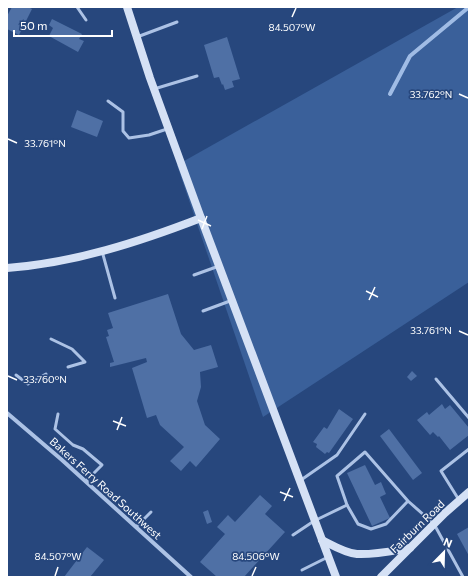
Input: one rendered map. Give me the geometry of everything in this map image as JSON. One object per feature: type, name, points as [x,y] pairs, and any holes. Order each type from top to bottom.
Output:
[{"type":"main road","points":[[127,7],[168,129],[336,577]]},
{"type":"main road","points":[[7,268],[78,258],[155,236],[201,218]]},
{"type":"main road","name":"Fairburn Road","points":[[381,577],[434,524],[469,492]]},
{"type":"main road","points":[[322,540],[340,549],[355,554],[378,553],[410,548]]},
{"type":"street","name":"Bakers Ferry Road Southwest","points":[[7,414],[86,481],[191,577]]},
{"type":"lane","points":[[77,7],[86,20]]},
{"type":"lane","points":[[137,37],[177,22]]},
{"type":"lane","points":[[154,89],[197,76]]},
{"type":"lane","points":[[108,101],[123,112],[123,131],[129,138],[149,135],[168,129]]},
{"type":"lane","points":[[102,251],[115,298]]},
{"type":"lane","points":[[194,275],[219,266]]},
{"type":"lane","points":[[203,311],[232,300]]},
{"type":"lane","points":[[51,339],[72,349],[85,362],[68,367]]},
{"type":"lane","points":[[16,374],[28,384],[46,374]]},
{"type":"lane","points":[[436,379],[469,418]]},
{"type":"lane","points":[[58,414],[55,429],[73,445],[83,449],[102,465],[86,481]]},
{"type":"lane","points":[[300,481],[337,455],[365,414]]},
{"type":"lane","points":[[459,500],[441,471],[469,449]]},
{"type":"lane","points":[[408,501],[386,524],[371,529],[358,524],[347,505],[337,476],[365,452],[408,501],[434,524],[463,577]]},
{"type":"lane","points":[[293,535],[314,521],[347,505]]},
{"type":"lane","points":[[136,527],[151,512]]},
{"type":"lane","points":[[302,570],[328,557]]},
{"type":"shaded area","points":[[458,7],[469,7],[469,282],[263,417],[177,165]]},
{"type":"building","points":[[12,7],[28,7],[32,9],[19,35],[7,29],[7,16]]},
{"type":"building","points":[[52,19],[82,34],[79,39],[84,41],[78,52],[49,36],[53,28],[49,25]]},
{"type":"building","points":[[227,37],[240,79],[232,81],[234,87],[225,90],[219,77],[214,78],[204,45]]},
{"type":"building","points":[[77,110],[103,121],[97,137],[71,127]]},
{"type":"building","points":[[168,294],[181,334],[194,350],[211,345],[218,367],[200,372],[201,387],[197,401],[205,425],[220,439],[196,467],[190,461],[181,471],[170,461],[184,447],[160,425],[156,415],[147,418],[132,368],[147,362],[146,358],[110,367],[110,363],[114,362],[106,337],[109,336],[107,330],[113,328],[108,313]]},
{"type":"building","points":[[412,371],[417,376],[411,381],[407,377]]},
{"type":"building","points":[[442,404],[445,409],[450,405],[469,428],[469,435],[450,450],[439,436],[438,437],[433,432],[430,435],[417,420],[427,412],[429,415]]},
{"type":"building","points":[[339,409],[353,419],[329,453],[327,452],[325,454],[316,447],[317,444],[313,442],[324,427],[327,429]]},
{"type":"building","points":[[389,429],[422,473],[413,480],[380,436]]},
{"type":"building","points":[[365,465],[375,485],[381,482],[386,494],[380,497],[390,518],[372,526],[347,473]]},
{"type":"building","points":[[260,495],[272,506],[265,514],[285,532],[244,577],[217,577],[200,562],[225,534],[217,527],[228,515],[235,522]]},
{"type":"building","points":[[208,510],[212,522],[207,524],[203,512]]},
{"type":"building","points":[[469,527],[469,556],[457,534]]},
{"type":"building","points":[[87,547],[104,560],[90,577],[64,577]]},
{"type":"waterway","points":[[390,94],[410,56],[469,7]]}]
